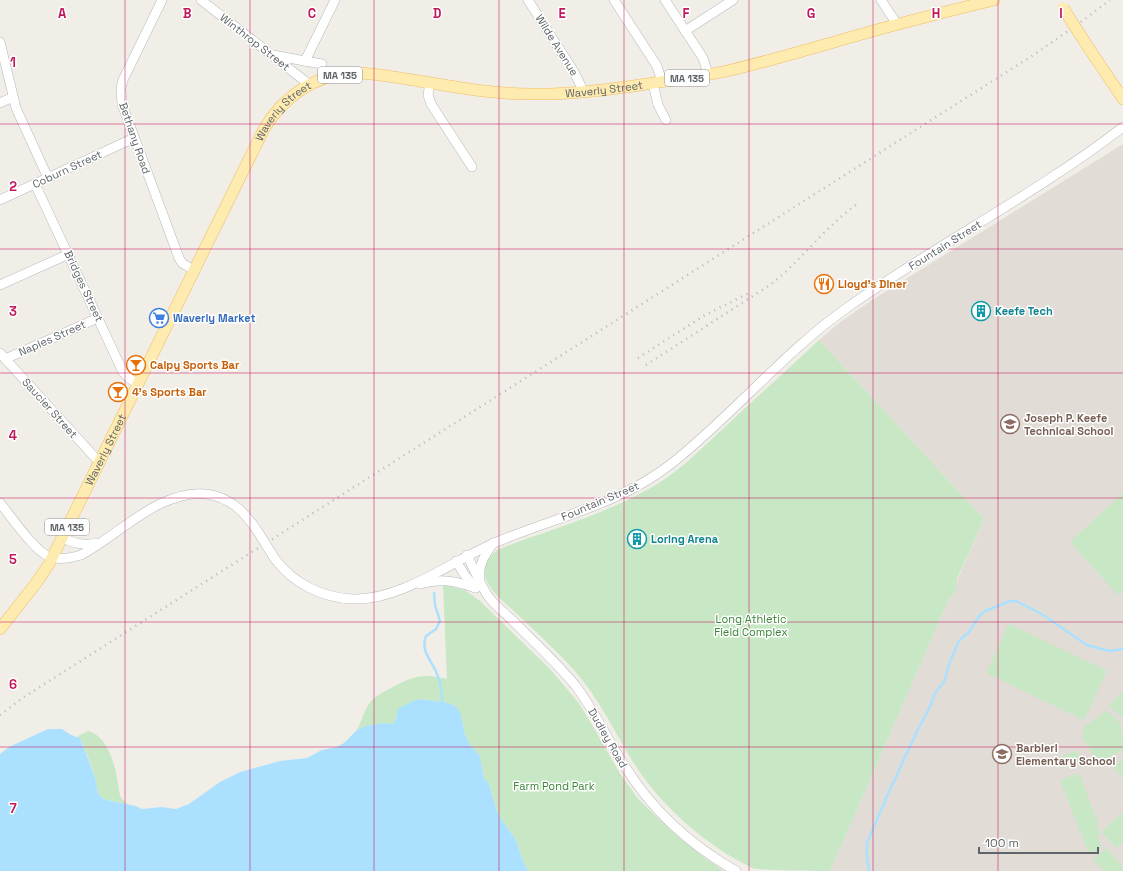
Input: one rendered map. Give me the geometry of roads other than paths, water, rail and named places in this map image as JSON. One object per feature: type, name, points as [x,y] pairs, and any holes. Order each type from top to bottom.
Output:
[{"type":"main road","name":"Waverly Street","points":[[0,629],[38,582],[52,558],[260,138],[270,120],[290,97],[310,85],[327,78],[351,73],[372,74],[513,94],[581,92],[658,82],[708,74],[765,62],[897,24],[982,1],[994,0]]},
{"type":"main road","points":[[1061,4],[1123,99]]},
{"type":"street","name":"Bethany Road","points":[[162,0],[120,88],[122,104],[179,258],[182,263],[195,271]]},
{"type":"street","name":"Winthrop Street","points":[[201,0],[310,85]]},
{"type":"street","points":[[305,61],[335,0]]},
{"type":"street","name":"Wilde Avenue","points":[[528,0],[574,72],[581,86],[581,92]]},
{"type":"street","points":[[614,0],[657,66],[658,105],[666,120]]},
{"type":"street","points":[[665,0],[703,58],[708,74]]},
{"type":"street","points":[[685,31],[733,0]]},
{"type":"street","points":[[881,0],[897,24]]},
{"type":"street","points":[[0,42],[13,97],[21,119],[48,178]]},
{"type":"street","points":[[271,55],[322,64]]},
{"type":"street","points":[[430,83],[428,95],[431,104],[472,167]]},
{"type":"street","points":[[0,103],[13,97]]},
{"type":"street","name":"Fountain Street","points":[[52,558],[58,559],[73,557],[87,552],[163,502],[180,495],[213,495],[232,502],[248,517],[275,559],[299,582],[315,591],[334,597],[354,599],[372,598],[404,588],[493,544],[617,496],[637,486],[671,465],[803,343],[837,315],[875,289],[1060,171],[1123,127]]},
{"type":"street","name":"Coburn Street","points":[[0,200],[134,138]]},
{"type":"street","name":"Bridges Street","points":[[35,184],[124,372],[130,379],[139,384]]},
{"type":"street","points":[[0,285],[69,254]]},
{"type":"street","name":"Naples Street","points":[[3,356],[98,318]]},
{"type":"street","name":"Saucier Street","points":[[3,356],[100,463]]},
{"type":"street","points":[[0,502],[34,544],[43,553],[52,558]]},
{"type":"street","name":"Fountain Street","points":[[62,538],[81,544],[93,544],[102,541]]},
{"type":"street","points":[[404,588],[431,581],[447,580],[479,586],[481,564],[493,544]]},
{"type":"street","name":"Dudley Road","points":[[468,556],[479,586]]},
{"type":"street","name":"Dudley Road","points":[[456,561],[464,574],[479,586],[574,684],[593,710],[629,773],[642,792],[658,810],[695,843],[713,857],[736,871]]},
{"type":"water","points":[[421,699],[448,703],[455,706],[459,711],[469,743],[480,756],[484,778],[489,784],[497,811],[516,840],[528,871],[0,871],[0,754],[9,747],[48,729],[62,729],[71,735],[80,738],[95,777],[98,793],[102,798],[136,806],[142,809],[162,807],[176,809],[189,804],[220,782],[240,772],[280,761],[307,758],[322,750],[337,747],[344,743],[357,730],[366,726],[383,723],[393,724],[396,719],[398,709],[413,701]]},
{"type":"waterway","points":[[434,593],[435,605],[440,621],[436,629],[426,636],[424,647],[439,681],[442,702]]},
{"type":"waterway","points":[[869,871],[867,843],[888,794],[918,729],[929,709],[935,693],[944,682],[951,659],[959,641],[969,632],[980,615],[985,611],[1010,601],[1016,601],[1040,613],[1087,645],[1109,651],[1123,649]]},
{"type":"railway","points":[[0,715],[21,699],[1035,54],[1110,0]]},
{"type":"railway","points":[[646,365],[770,285],[792,266],[833,224],[856,205]]},
{"type":"railway","points":[[638,358],[705,315],[751,292]]},
{"type":"place","name":"Lloyd's Diner","points":[[824,284]]},
{"type":"place","name":"Keefe Tech","points":[[981,311]]},
{"type":"place","name":"Waverly Market","points":[[159,318]]},
{"type":"place","name":"Caipy Sports Bar","points":[[136,365]]},
{"type":"place","name":"4’s Sports Bar","points":[[118,392]]},
{"type":"place","name":"Joseph P. Keefe Technical School","points":[[1010,424]]},
{"type":"place","name":"Loring Arena","points":[[637,539]]},
{"type":"place","name":"Barbieri Elementary School","points":[[1002,754]]},
{"type":"park label","name":"Long Athletic Field Complex","points":[[751,625]]},
{"type":"park label","name":"Farm Pond Park","points":[[554,786]]}]
